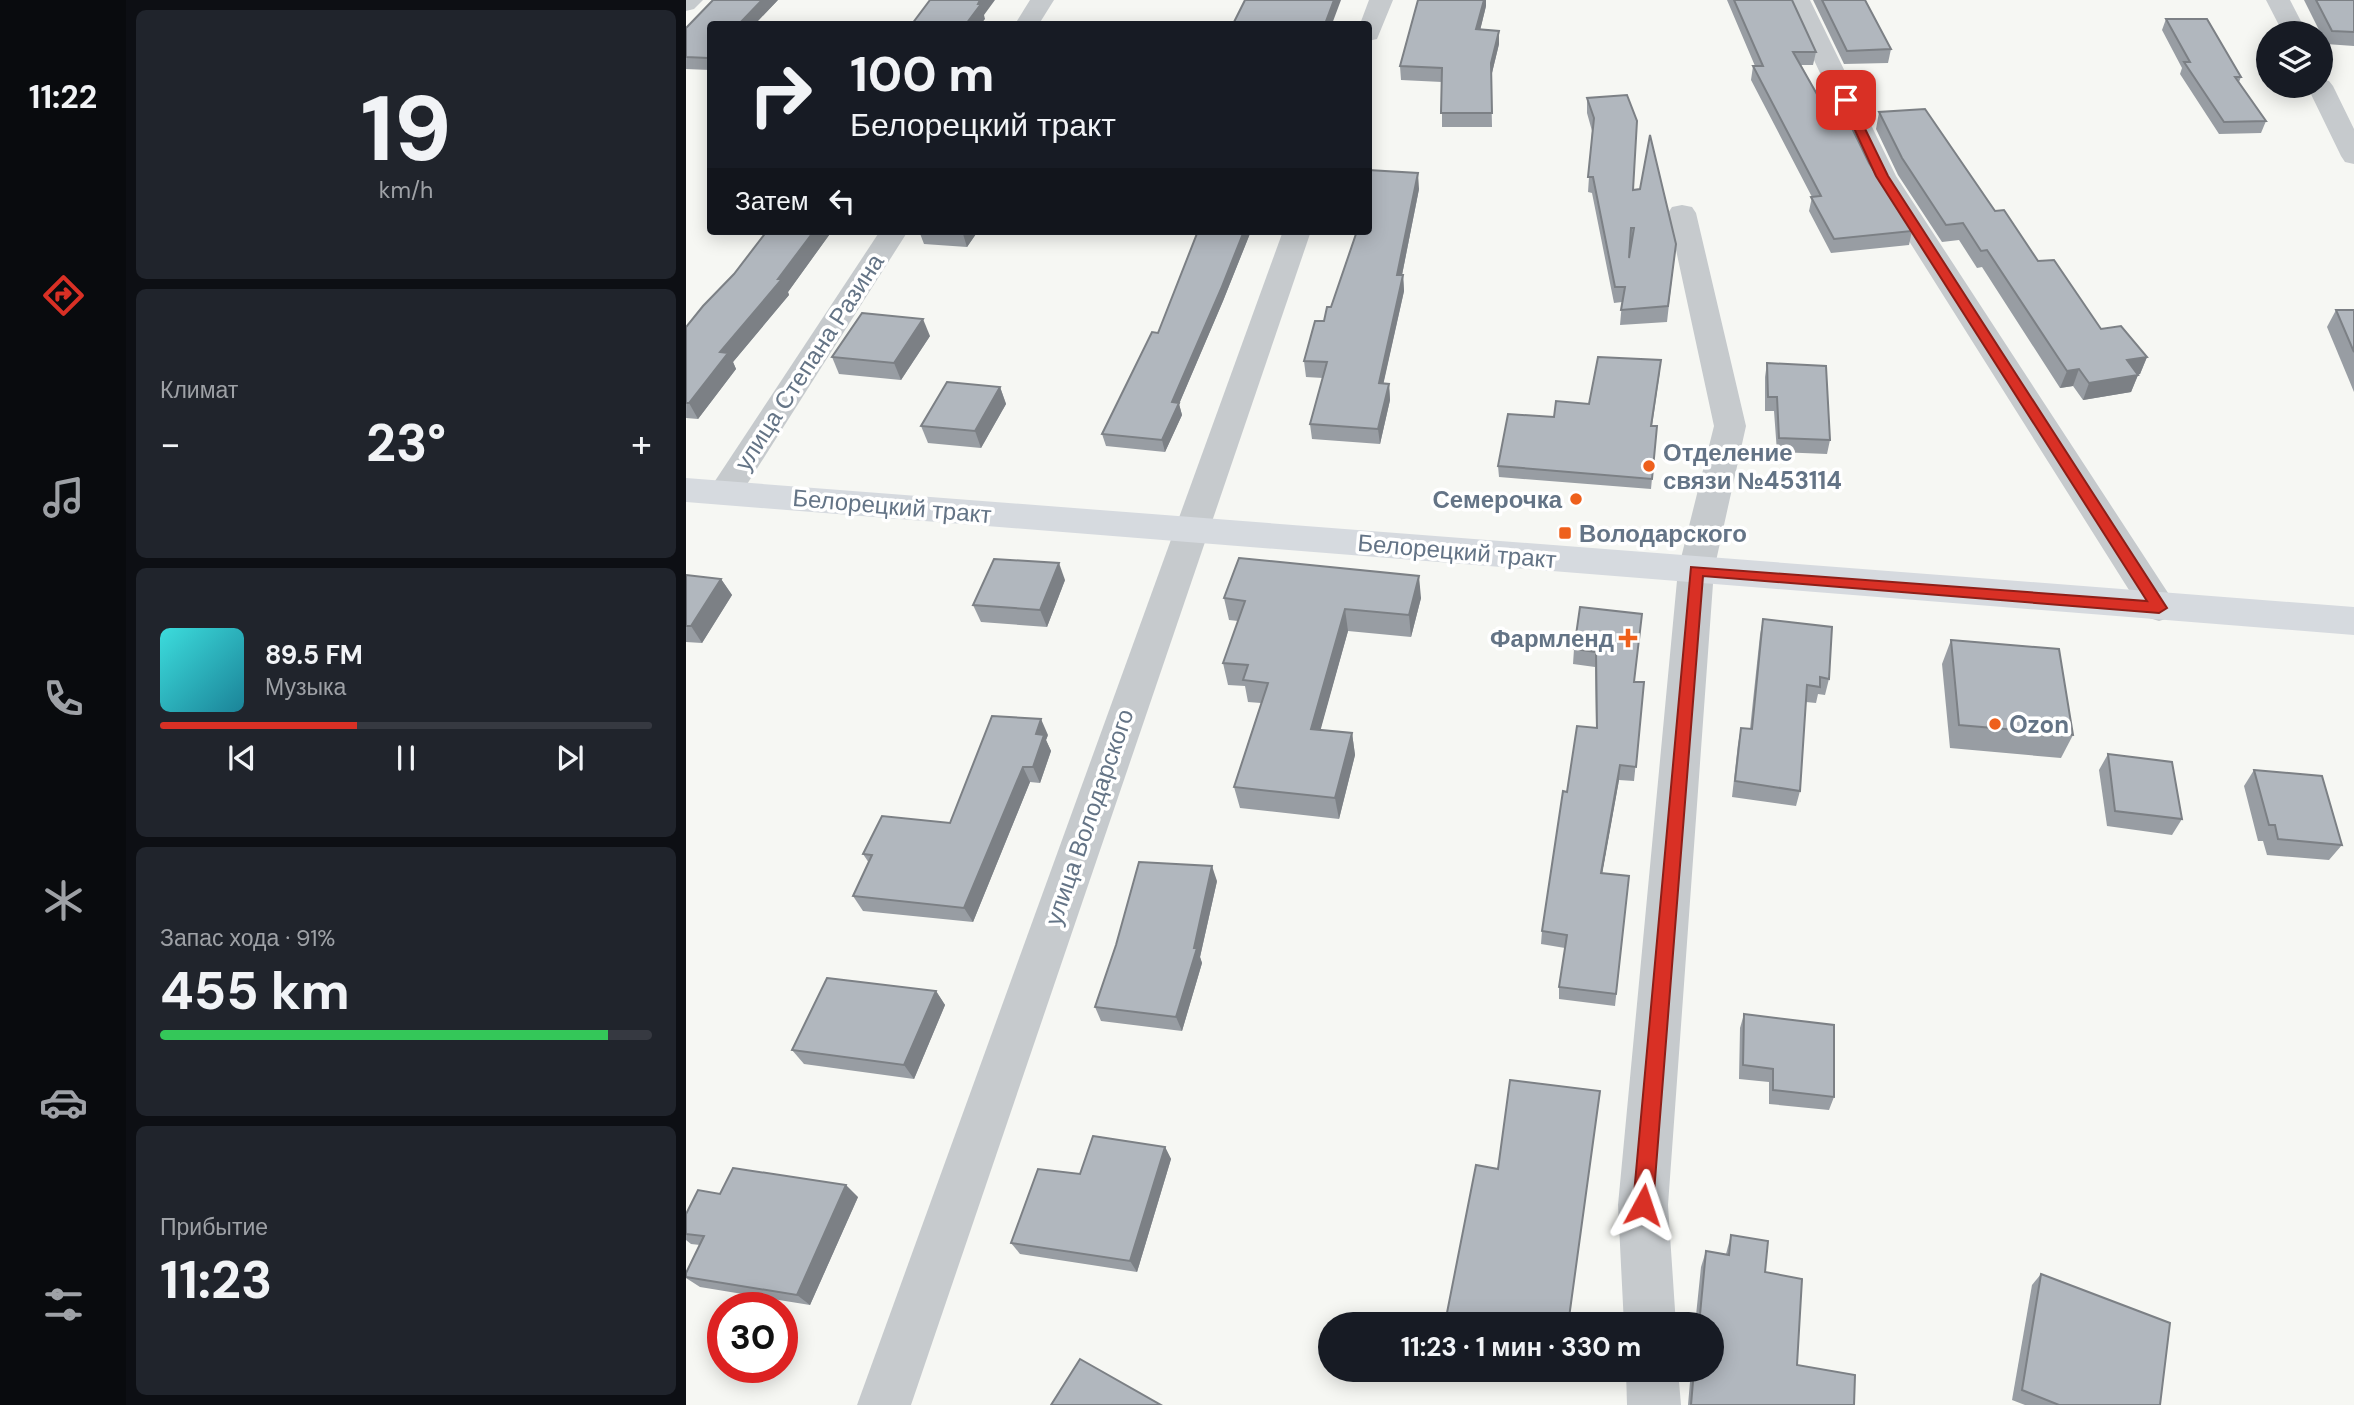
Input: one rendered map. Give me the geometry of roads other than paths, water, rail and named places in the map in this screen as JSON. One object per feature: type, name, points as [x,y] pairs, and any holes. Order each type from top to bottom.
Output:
[{"type":"street","points":[[686,4],[691,0]]},
{"type":"street","points":[[1029,21],[1042,0]]},
{"type":"street","points":[[1372,24],[1381,0]]},
{"type":"street","points":[[1798,0],[1882,176],[2159,608]]},
{"type":"street","points":[[2278,0],[2289,21]]},
{"type":"street","points":[[2326,98],[2354,156]]},
{"type":"street","points":[[1649,1312],[1643,1205],[1696,570],[1730,426],[1682,213]]},
{"type":"street","name":"улица Степана Разина","points":[[725,492],[891,235]]},
{"type":"street","name":"улица Володарского","points":[[884,1405],[1296,235]]},
{"type":"street","name":"Белорецкий тракт","points":[[686,490],[2159,608],[2354,621]]},
{"type":"street","points":[[1653,1382],[1654,1405]]},
{"type":"place","name":"Отделение связи №453114","points":[[1649,466]]},
{"type":"place","name":"Семерочка","points":[[1576,499]]},
{"type":"place","name":"Володарского","points":[[1565,533]]},
{"type":"place","name":"Фармленд","points":[[1628,638]]},
{"type":"place","name":"Ozon","points":[[1995,724]]}]
